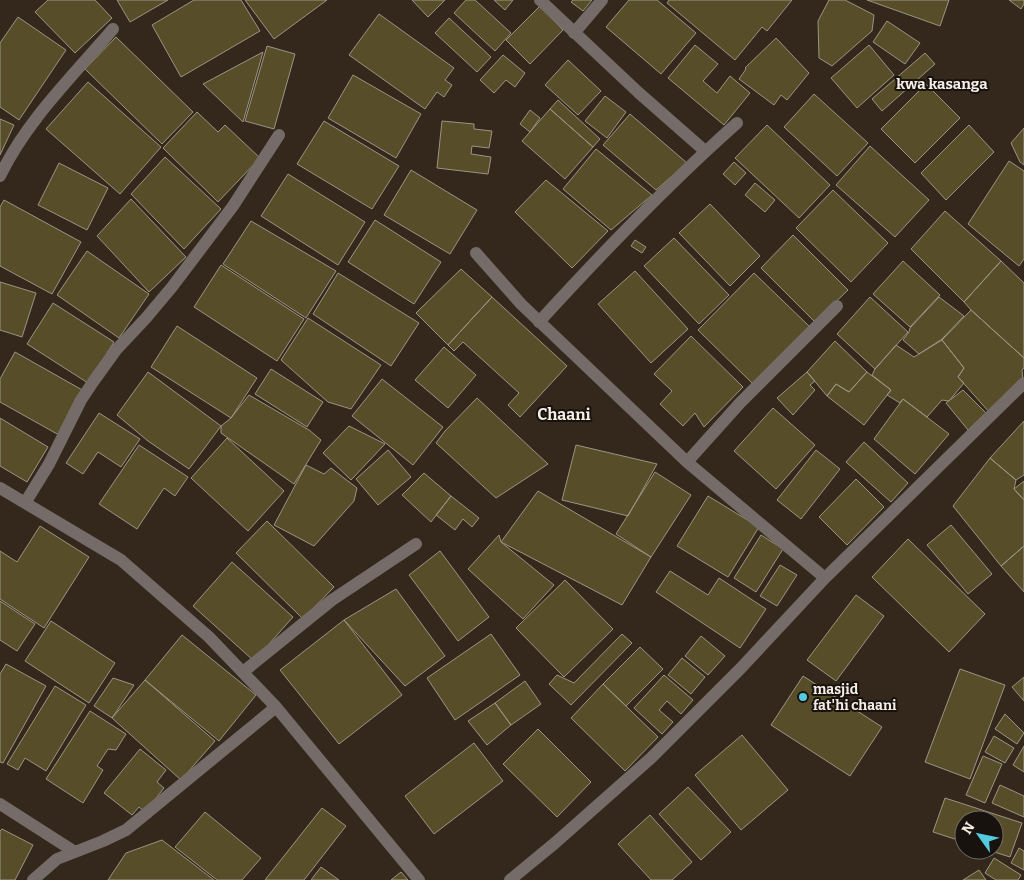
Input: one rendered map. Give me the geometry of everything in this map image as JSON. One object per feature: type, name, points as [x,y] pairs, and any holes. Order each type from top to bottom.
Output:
[{"type":"street","points":[[540,0],[639,94],[705,151]]},
{"type":"street","points":[[574,32],[602,0]]},
{"type":"street","points":[[0,176],[10,155],[28,128],[113,29]]},
{"type":"street","points":[[539,322],[597,259],[705,151],[737,124]]},
{"type":"street","points":[[25,503],[49,464],[81,400],[93,382],[116,350],[172,288],[234,206],[279,135]]},
{"type":"street","points":[[476,254],[539,322],[687,462],[825,578]]},
{"type":"street","points":[[687,462],[740,403],[837,306]]},
{"type":"street","points":[[510,880],[651,758],[741,668],[825,578],[1024,383]]},
{"type":"street","points":[[0,488],[120,560],[209,637],[276,707],[419,880]]},
{"type":"street","points":[[243,672],[332,600],[416,544]]},
{"type":"street","points":[[33,880],[58,858],[126,830],[276,707]]},
{"type":"street","points":[[0,804],[75,852]]},
{"type":"building","points":[[48,0],[95,0],[112,18],[75,53],[35,12]]},
{"type":"building","points":[[117,0],[168,0],[130,22]]},
{"type":"building","points":[[194,0],[241,0],[260,31],[181,77],[152,25]]},
{"type":"building","points":[[245,0],[327,0],[274,39]]},
{"type":"building","points":[[412,0],[445,0],[428,17]]},
{"type":"building","points":[[466,0],[475,0],[511,33],[495,51],[454,13]]},
{"type":"building","points":[[494,0],[513,0],[505,10]]},
{"type":"building","points":[[573,0],[592,0],[583,11],[571,2]]},
{"type":"building","points":[[629,0],[657,0],[696,33],[661,74],[606,27]]},
{"type":"building","points":[[669,0],[792,0],[767,31],[762,27],[735,60],[667,3]]},
{"type":"building","points":[[829,0],[845,0],[874,15],[872,31],[832,66],[819,58],[818,21]]},
{"type":"building","points":[[867,0],[949,0],[940,26]]},
{"type":"building","points":[[1009,0],[1024,0],[1024,4],[1021,9]]},
{"type":"building","points":[[540,6],[563,30],[530,64],[506,40]]},
{"type":"building","points":[[379,14],[454,68],[445,80],[452,85],[444,97],[437,92],[425,109],[349,55]]},
{"type":"building","points":[[18,17],[66,50],[19,120],[0,107],[0,43]]},
{"type":"building","points":[[449,18],[491,57],[477,72],[435,33]]},
{"type":"building","points":[[887,21],[920,43],[905,64],[873,42]]},
{"type":"building","points":[[116,37],[193,112],[162,144],[85,69]]},
{"type":"building","points":[[776,38],[809,73],[787,100],[781,95],[774,105],[739,79],[745,68]]},
{"type":"building","points":[[695,45],[718,64],[703,81],[717,93],[730,76],[750,93],[724,125],[668,78]]},
{"type":"building","points":[[869,45],[894,75],[857,108],[831,78]]},
{"type":"building","points":[[267,46],[295,54],[274,129],[245,121]]},
{"type":"building","points":[[263,52],[243,122],[203,84]]},
{"type":"building","points":[[925,53],[935,64],[882,111],[872,99]]},
{"type":"building","points":[[503,55],[525,73],[515,87],[506,80],[494,93],[480,80]]},
{"type":"building","points":[[568,60],[601,91],[578,115],[545,85]]},
{"type":"building","points":[[353,75],[421,114],[396,158],[328,118]]},
{"type":"building","points":[[88,82],[161,147],[120,194],[46,129]]},
{"type":"building","points":[[926,84],[960,118],[915,163],[881,129]]},
{"type":"building","points":[[814,94],[868,143],[837,176],[784,127]]},
{"type":"building","points":[[605,96],[626,112],[607,138],[585,121]]},
{"type":"building","points":[[558,100],[600,139],[593,147],[550,109]]},
{"type":"building","points":[[550,109],[593,147],[565,179],[522,141]]},
{"type":"building","points":[[530,110],[540,118],[530,132],[520,124]]},
{"type":"building","points":[[197,112],[218,132],[225,125],[260,158],[218,202],[163,148]]},
{"type":"building","points":[[630,114],[687,163],[656,190],[603,145]]},
{"type":"building","points":[[0,119],[14,125],[0,155]]},
{"type":"building","points":[[324,121],[399,166],[372,209],[297,164]]},
{"type":"building","points":[[442,121],[474,124],[474,129],[492,131],[489,148],[472,146],[471,154],[491,157],[488,174],[437,168]]},
{"type":"building","points":[[767,125],[830,185],[799,218],[735,158]]},
{"type":"building","points":[[969,125],[994,152],[946,200],[921,173]]},
{"type":"building","points":[[1024,128],[1024,165],[1020,162],[1011,143]]},
{"type":"building","points":[[870,146],[929,200],[895,237],[836,185]]},
{"type":"building","points":[[596,149],[652,195],[611,230],[563,189]]},
{"type":"building","points":[[165,157],[221,209],[184,249],[131,194]]},
{"type":"building","points":[[1009,161],[1024,171],[1024,259],[1019,266],[968,224]]},
{"type":"building","points":[[734,162],[746,173],[735,185],[723,174]]},
{"type":"building","points":[[59,163],[108,188],[87,230],[38,205]]},
{"type":"building","points":[[411,170],[477,210],[450,254],[384,215]]},
{"type":"building","points":[[288,174],[365,222],[338,265],[261,216]]},
{"type":"building","points":[[546,180],[608,231],[572,268],[515,212]]},
{"type":"building","points":[[755,183],[775,200],[765,212],[745,195]]},
{"type":"building","points":[[833,190],[888,243],[851,282],[796,228]]},
{"type":"building","points":[[131,199],[186,257],[149,292],[97,236]]},
{"type":"building","points":[[4,200],[81,242],[52,294],[0,266],[0,207]]},
{"type":"building","points":[[710,204],[760,256],[730,286],[679,233]]},
{"type":"building","points":[[945,211],[1001,261],[964,302],[911,249]]},
{"type":"building","points":[[375,220],[441,262],[414,304],[348,262]]},
{"type":"building","points":[[251,221],[336,271],[306,318],[223,264]]},
{"type":"building","points":[[793,235],[848,290],[815,322],[761,268]]},
{"type":"building","points":[[674,238],[729,295],[699,324],[644,266]]},
{"type":"building","points":[[635,240],[646,247],[642,253],[631,246]]},
{"type":"building","points":[[87,251],[149,294],[119,338],[57,295]]},
{"type":"building","points":[[903,261],[940,295],[910,327],[873,294]]},
{"type":"building","points":[[1001,261],[1024,283],[1024,358],[964,302]]},
{"type":"building","points":[[221,265],[304,319],[277,361],[194,307]]},
{"type":"building","points":[[461,269],[492,297],[448,345],[416,313]]},
{"type":"building","points":[[635,271],[688,329],[651,363],[598,304]]},
{"type":"building","points":[[338,273],[419,323],[391,366],[313,314]]},
{"type":"building","points":[[754,273],[810,327],[754,385],[698,330]]},
{"type":"building","points":[[0,282],[36,293],[22,337],[0,330]]},
{"type":"building","points":[[492,297],[567,366],[520,417],[508,405],[519,393],[463,342],[454,351],[448,345]]},
{"type":"building","points":[[870,297],[908,332],[875,369],[837,334]]},
{"type":"building","points":[[939,297],[964,316],[942,339],[919,354],[903,340],[910,328]]},
{"type":"building","points":[[53,303],[114,342],[88,383],[27,344]]},
{"type":"building","points":[[971,310],[1024,358],[1024,368],[1022,370],[1023,383],[990,413],[958,377],[964,368],[942,340]]},
{"type":"building","points":[[308,318],[381,365],[351,409],[328,402],[281,360]]},
{"type":"building","points":[[177,326],[257,378],[231,418],[151,367]]},
{"type":"building","points":[[691,336],[743,387],[704,427],[695,413],[683,426],[660,404],[672,391],[654,374]]},
{"type":"building","points":[[942,340],[964,368],[958,377],[964,383],[949,401],[942,400],[927,417],[903,399],[900,403],[887,395],[891,390],[872,375],[896,345],[914,357]]},
{"type":"building","points":[[835,341],[867,372],[849,392],[836,384],[827,396],[807,372]]},
{"type":"building","points":[[444,347],[476,375],[448,408],[415,380]]},
{"type":"building","points":[[15,352],[84,391],[59,435],[0,402],[0,379]]},
{"type":"building","points":[[271,369],[323,402],[307,427],[255,394]]},
{"type":"building","points":[[148,372],[221,426],[189,469],[148,441],[117,415]]},
{"type":"building","points":[[807,372],[815,381],[810,385],[815,390],[793,415],[777,398]]},
{"type":"building","points":[[867,372],[891,390],[864,425],[827,396],[836,384],[849,392]]},
{"type":"building","points":[[382,379],[443,427],[413,465],[352,416]]},
{"type":"building","points":[[963,390],[986,413],[968,430],[946,403]]},
{"type":"building","points":[[249,395],[309,430],[321,440],[294,484],[221,433],[221,426],[231,418]]},
{"type":"building","points":[[477,398],[548,464],[496,498],[436,443]]},
{"type":"building","points":[[903,399],[949,434],[915,474],[874,439]]},
{"type":"building","points":[[773,408],[815,445],[776,489],[734,451]]},
{"type":"building","points":[[99,413],[140,439],[121,467],[98,452],[83,474],[66,463]]},
{"type":"building","points":[[0,418],[48,447],[27,482],[0,466]]},
{"type":"building","points":[[1024,421],[1024,475],[1016,480],[990,458]]},
{"type":"building","points":[[349,426],[385,444],[351,480],[323,453]]},
{"type":"building","points":[[227,438],[284,491],[248,531],[191,478]]},
{"type":"building","points":[[864,442],[908,483],[891,502],[846,462]]},
{"type":"building","points":[[139,445],[188,477],[175,496],[164,488],[137,529],[99,504]]},
{"type":"building","points":[[576,445],[657,464],[628,516],[562,500]]},
{"type":"building","points":[[388,450],[411,477],[378,505],[356,479]]},
{"type":"building","points":[[816,450],[840,469],[801,519],[777,500]]},
{"type":"building","points":[[990,458],[1016,480],[1014,489],[1024,500],[1024,546],[1001,566],[953,506]]},
{"type":"building","points":[[306,465],[324,474],[331,468],[357,488],[354,501],[314,546],[274,525]]},
{"type":"building","points":[[655,472],[691,495],[651,557],[616,534]]},
{"type":"building","points":[[424,473],[451,496],[431,522],[402,495]]},
{"type":"building","points":[[856,479],[884,507],[847,545],[819,517]]},
{"type":"building","points":[[1024,481],[1024,500],[1014,489]]},
{"type":"building","points":[[538,491],[651,557],[622,605],[501,542]]},
{"type":"building","points":[[451,496],[479,518],[472,527],[463,519],[455,530],[436,515]]},
{"type":"building","points":[[708,496],[759,527],[728,577],[677,546]]},
{"type":"building","points":[[267,521],[334,587],[303,619],[236,553]]},
{"type":"building","points":[[951,525],[992,574],[968,594],[927,545]]},
{"type":"building","points":[[40,526],[89,557],[44,628],[0,599],[0,551],[17,562]]},
{"type":"building","points":[[499,535],[501,542],[554,585],[523,619],[468,569]]},
{"type":"building","points":[[761,535],[783,549],[756,592],[734,578]]},
{"type":"building","points":[[908,539],[985,614],[949,652],[872,577]]},
{"type":"building","points":[[1024,546],[1024,592],[1001,566]]},
{"type":"building","points":[[440,551],[489,617],[458,641],[409,575]]},
{"type":"building","points":[[232,562],[293,617],[254,661],[193,606]]},
{"type":"building","points":[[780,565],[797,575],[777,606],[760,596]]},
{"type":"building","points":[[670,571],[708,595],[719,578],[766,609],[740,648],[656,592]]},
{"type":"building","points":[[565,580],[613,629],[564,677],[516,628]]},
{"type":"building","points":[[396,589],[445,656],[405,686],[344,620]]},
{"type":"building","points":[[856,595],[884,616],[836,681],[807,660]]},
{"type":"building","points":[[0,601],[35,624],[17,651],[0,640]]},
{"type":"building","points":[[344,620],[402,695],[339,744],[280,670]]},
{"type":"building","points":[[51,621],[115,663],[89,703],[25,661]]},
{"type":"building","points":[[491,634],[520,675],[455,720],[427,678]]},
{"type":"building","points":[[622,634],[632,643],[571,705],[549,684],[557,675],[574,683]]},
{"type":"building","points":[[182,635],[256,695],[219,741],[145,680]]},
{"type":"building","points":[[701,636],[725,656],[708,675],[685,656]]},
{"type":"building","points":[[640,647],[663,669],[626,706],[603,684]]},
{"type":"building","points":[[682,658],[705,677],[691,694],[668,675]]},
{"type":"building","points":[[6,664],[46,686],[3,763],[0,762],[0,674]]},
{"type":"building","points":[[960,669],[1005,685],[970,779],[925,762]]},
{"type":"building","points":[[664,675],[693,700],[681,714],[667,701],[659,710],[673,722],[662,734],[634,708]]},
{"type":"building","points":[[803,676],[882,727],[850,776],[771,725]]},
{"type":"building","points":[[1024,677],[1024,701],[1012,687]]},
{"type":"building","points":[[113,678],[134,685],[112,718],[94,706]]},
{"type":"building","points":[[145,680],[215,741],[181,780],[112,718]]},
{"type":"building","points":[[525,681],[541,704],[511,725],[495,703]]},
{"type":"building","points":[[603,684],[658,737],[625,771],[571,718]]},
{"type":"building","points":[[55,686],[86,705],[46,771],[25,758],[18,770],[7,764]]},
{"type":"building","points":[[495,703],[511,725],[487,745],[468,721]]},
{"type":"building","points":[[90,711],[126,734],[116,750],[108,749],[97,766],[103,770],[83,803],[46,779]]},
{"type":"building","points":[[1005,714],[1024,733],[1017,744],[995,729]]},
{"type":"building","points":[[538,729],[591,782],[557,817],[503,764]]},
{"type":"building","points":[[742,735],[788,790],[741,830],[695,775]]},
{"type":"building","points":[[994,736],[1014,748],[1005,763],[985,752]]},
{"type":"building","points":[[474,743],[503,781],[434,834],[405,796]]},
{"type":"building","points":[[1024,746],[1024,772],[1013,765]]},
{"type":"building","points":[[140,749],[166,770],[157,782],[164,788],[145,812],[139,807],[132,815],[104,793]]},
{"type":"building","points":[[983,756],[1002,764],[985,803],[966,795]]},
{"type":"building","points":[[1000,785],[1024,796],[1024,817],[992,803]]},
{"type":"building","points":[[688,787],[731,832],[701,860],[659,814]]},
{"type":"building","points":[[945,798],[982,810],[954,810],[954,839],[933,832]]},
{"type":"building","points":[[322,808],[346,826],[304,880],[265,880]]},
{"type":"building","points":[[205,812],[261,858],[242,880],[217,880],[175,847]]},
{"type":"building","points":[[650,815],[692,862],[672,880],[651,880],[618,844]]},
{"type":"building","points":[[1004,817],[1022,823],[1010,857],[1004,855]]},
{"type":"building","points":[[2,829],[33,845],[15,880],[0,880],[0,831]]},
{"type":"building","points":[[162,840],[214,880],[108,880],[126,853]]},
{"type":"building","points":[[1019,848],[1024,851],[1024,870],[1011,863]]},
{"type":"building","points":[[993,860],[997,860],[1021,875],[1018,880],[996,880],[985,873]]},
{"type":"building","points":[[321,867],[339,880],[311,880]]},
{"type":"building","points":[[979,870],[986,880],[963,880]]},
{"type":"building","points":[[401,872],[408,880],[391,880]]},
{"type":"place","name":"masjid fat'hi chaani","points":[[803,697]]},
{"type":"district","name":"kwa kasanga","points":[[942,84]]},
{"type":"district","name":"Chaani","points":[[564,414]]}]
